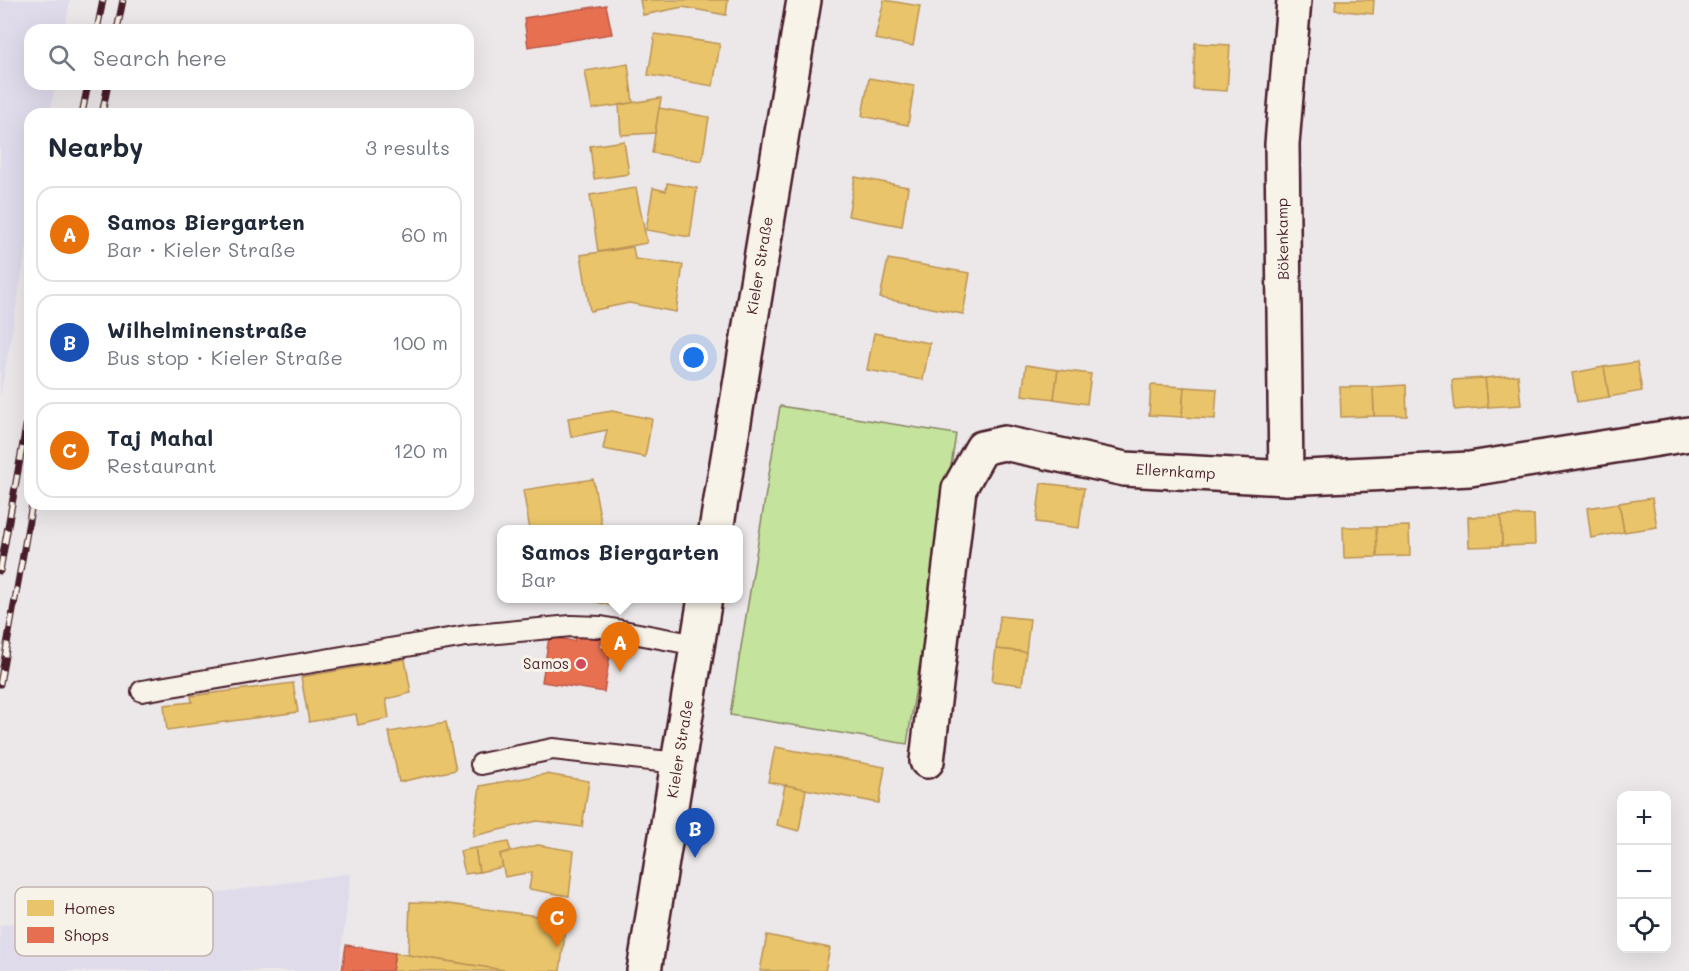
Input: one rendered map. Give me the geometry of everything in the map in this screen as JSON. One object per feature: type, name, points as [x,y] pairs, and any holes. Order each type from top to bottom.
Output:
[{"type":"street","name":"Kieler Straße","points":[[717,525],[804,0]]},
{"type":"street","name":"Bökenkamp","points":[[1286,478],[1282,144],[1294,0]]},
{"type":"street","name":"Ellernkamp","points":[[927,762],[959,489],[982,448],[1004,443],[1125,469],[1286,478],[1470,468],[1689,434]]},
{"type":"street","name":"Kieler Straße","points":[[644,971],[704,603]]},
{"type":"lane","points":[[142,691],[466,636],[571,626],[601,627],[697,645]]},
{"type":"lane","points":[[481,764],[553,749],[677,763]]},
{"type":"shaded area","points":[[0,0],[70,0],[66,24],[24,24],[24,90],[54,90],[51,108],[24,108],[24,262],[0,399]]},
{"type":"shaded area","points":[[351,873],[339,971],[0,971],[0,925],[15,923],[15,956],[213,956],[213,893]]},
{"type":"green space","points":[[780,406],[956,434],[907,744],[730,715]]},
{"type":"building: Homes","points":[[640,0],[728,0],[726,15],[683,7],[643,15]]},
{"type":"building: Homes","points":[[884,0],[920,6],[913,46],[875,39]]},
{"type":"building: Homes","points":[[1336,0],[1374,0],[1373,14],[1335,10]]},
{"type":"building: Homes","points":[[655,34],[720,44],[713,86],[648,75]]},
{"type":"building: Homes","points":[[1195,43],[1230,45],[1227,91],[1193,89]]},
{"type":"building: Homes","points":[[628,64],[633,103],[592,109],[585,71]]},
{"type":"building: Homes","points":[[869,78],[914,86],[908,125],[862,116]]},
{"type":"building: Homes","points":[[661,98],[655,133],[621,135],[619,105]]},
{"type":"building: Homes","points":[[659,108],[709,117],[702,161],[652,153]]},
{"type":"building: Homes","points":[[624,141],[629,174],[594,179],[590,146]]},
{"type":"building: Homes","points":[[855,177],[908,187],[902,226],[848,216]]},
{"type":"building: Homes","points":[[667,183],[697,188],[690,237],[646,230],[653,188],[666,191]]},
{"type":"building: Homes","points":[[636,188],[647,243],[598,252],[590,195]]},
{"type":"building: Homes","points":[[633,247],[635,259],[683,265],[676,312],[629,303],[590,311],[581,255]]},
{"type":"building: Homes","points":[[888,259],[970,273],[963,314],[880,298]]},
{"type":"building: Homes","points":[[874,333],[930,343],[923,380],[867,370]]},
{"type":"building: Homes","points":[[1637,362],[1642,391],[1609,397],[1604,367]]},
{"type":"building: Homes","points":[[1026,365],[1058,370],[1054,399],[1022,395]]},
{"type":"building: Homes","points":[[1604,367],[1609,397],[1577,402],[1572,373]]},
{"type":"building: Homes","points":[[1058,370],[1091,374],[1087,404],[1054,399]]},
{"type":"building: Homes","points":[[1518,375],[1521,405],[1488,407],[1485,378]]},
{"type":"building: Homes","points":[[1485,378],[1488,407],[1455,410],[1452,380]]},
{"type":"building: Homes","points":[[1151,385],[1184,387],[1182,417],[1149,415]]},
{"type":"building: Homes","points":[[1406,385],[1407,416],[1374,416],[1373,387]]},
{"type":"building: Homes","points":[[1184,387],[1217,389],[1215,419],[1182,417]]},
{"type":"building: Homes","points":[[1340,387],[1373,387],[1374,416],[1341,417]]},
{"type":"building: Homes","points":[[612,411],[652,419],[645,457],[603,449],[607,430],[571,437],[568,418]]},
{"type":"building: Homes","points":[[593,479],[602,525],[529,525],[523,490]]},
{"type":"building: Homes","points":[[1041,483],[1084,488],[1079,528],[1036,522]]},
{"type":"building: Homes","points":[[1652,498],[1657,527],[1624,532],[1619,503]]},
{"type":"building: Homes","points":[[1619,503],[1624,532],[1591,538],[1587,508]]},
{"type":"building: Homes","points":[[1534,515],[1535,545],[1502,546],[1501,516]]},
{"type":"building: Homes","points":[[1501,516],[1502,546],[1469,547],[1468,517]]},
{"type":"building: Homes","points":[[1409,526],[1410,556],[1377,557],[1376,527]]},
{"type":"building: Homes","points":[[1343,527],[1376,527],[1377,557],[1344,558]]},
{"type":"building: Homes","points":[[600,603],[623,603],[622,608]]},
{"type":"building: Homes","points":[[1000,616],[1030,619],[1026,652],[996,649]]},
{"type":"building: Homes","points":[[996,649],[1026,652],[1022,685],[992,681]]},
{"type":"building: Homes","points":[[405,659],[411,693],[386,699],[389,718],[358,725],[356,714],[309,722],[301,677]]},
{"type":"building: Homes","points":[[293,683],[298,712],[167,730],[164,705],[192,702],[191,696]]},
{"type":"building: Homes","points":[[446,722],[456,770],[399,782],[389,732]]},
{"type":"building: Homes","points":[[775,747],[885,767],[879,803],[768,782]]},
{"type":"building: Homes","points":[[546,774],[589,781],[582,827],[537,821],[473,836],[480,786]]},
{"type":"building: Homes","points":[[785,785],[806,789],[799,831],[777,825]]},
{"type":"building: Homes","points":[[508,842],[511,851],[500,854],[503,867],[479,872],[475,848]]},
{"type":"building: Homes","points":[[538,845],[574,851],[569,896],[529,889],[532,872],[505,877],[500,854]]},
{"type":"building: Homes","points":[[475,848],[479,872],[465,874],[460,851]]},
{"type":"building: Homes","points":[[410,902],[441,903],[567,920],[560,971],[509,971],[408,955]]},
{"type":"building: Homes","points":[[767,935],[830,948],[825,971],[760,971]]},
{"type":"building: Homes","points":[[395,953],[408,955],[509,971],[392,971]]},
{"type":"building: Shops","points":[[606,5],[612,34],[528,47],[524,18]]},
{"type":"building: Shops","points":[[575,634],[602,639],[600,648],[611,649],[604,692],[542,682],[549,637],[574,641]]},
{"type":"building: Shops","points":[[346,945],[395,953],[392,971],[342,971]]},
{"type":"railway","points":[[98,24],[103,0]]},
{"type":"railway","points":[[118,24],[123,0]]},
{"type":"railway","points":[[83,108],[87,90]]},
{"type":"railway","points":[[103,108],[107,90]]},
{"type":"railway","points":[[0,571],[24,437]]},
{"type":"railway","points":[[0,684],[31,510]]},
{"type":"place","name":"Samos","points":[[581,664]]},
{"type":"place","name":"Samos Biergarten","points":[[620,672]]},
{"type":"place","name":"Wilhelminenstraße","points":[[695,858]]},
{"type":"place","name":"Taj Mahal","points":[[557,947]]}]
